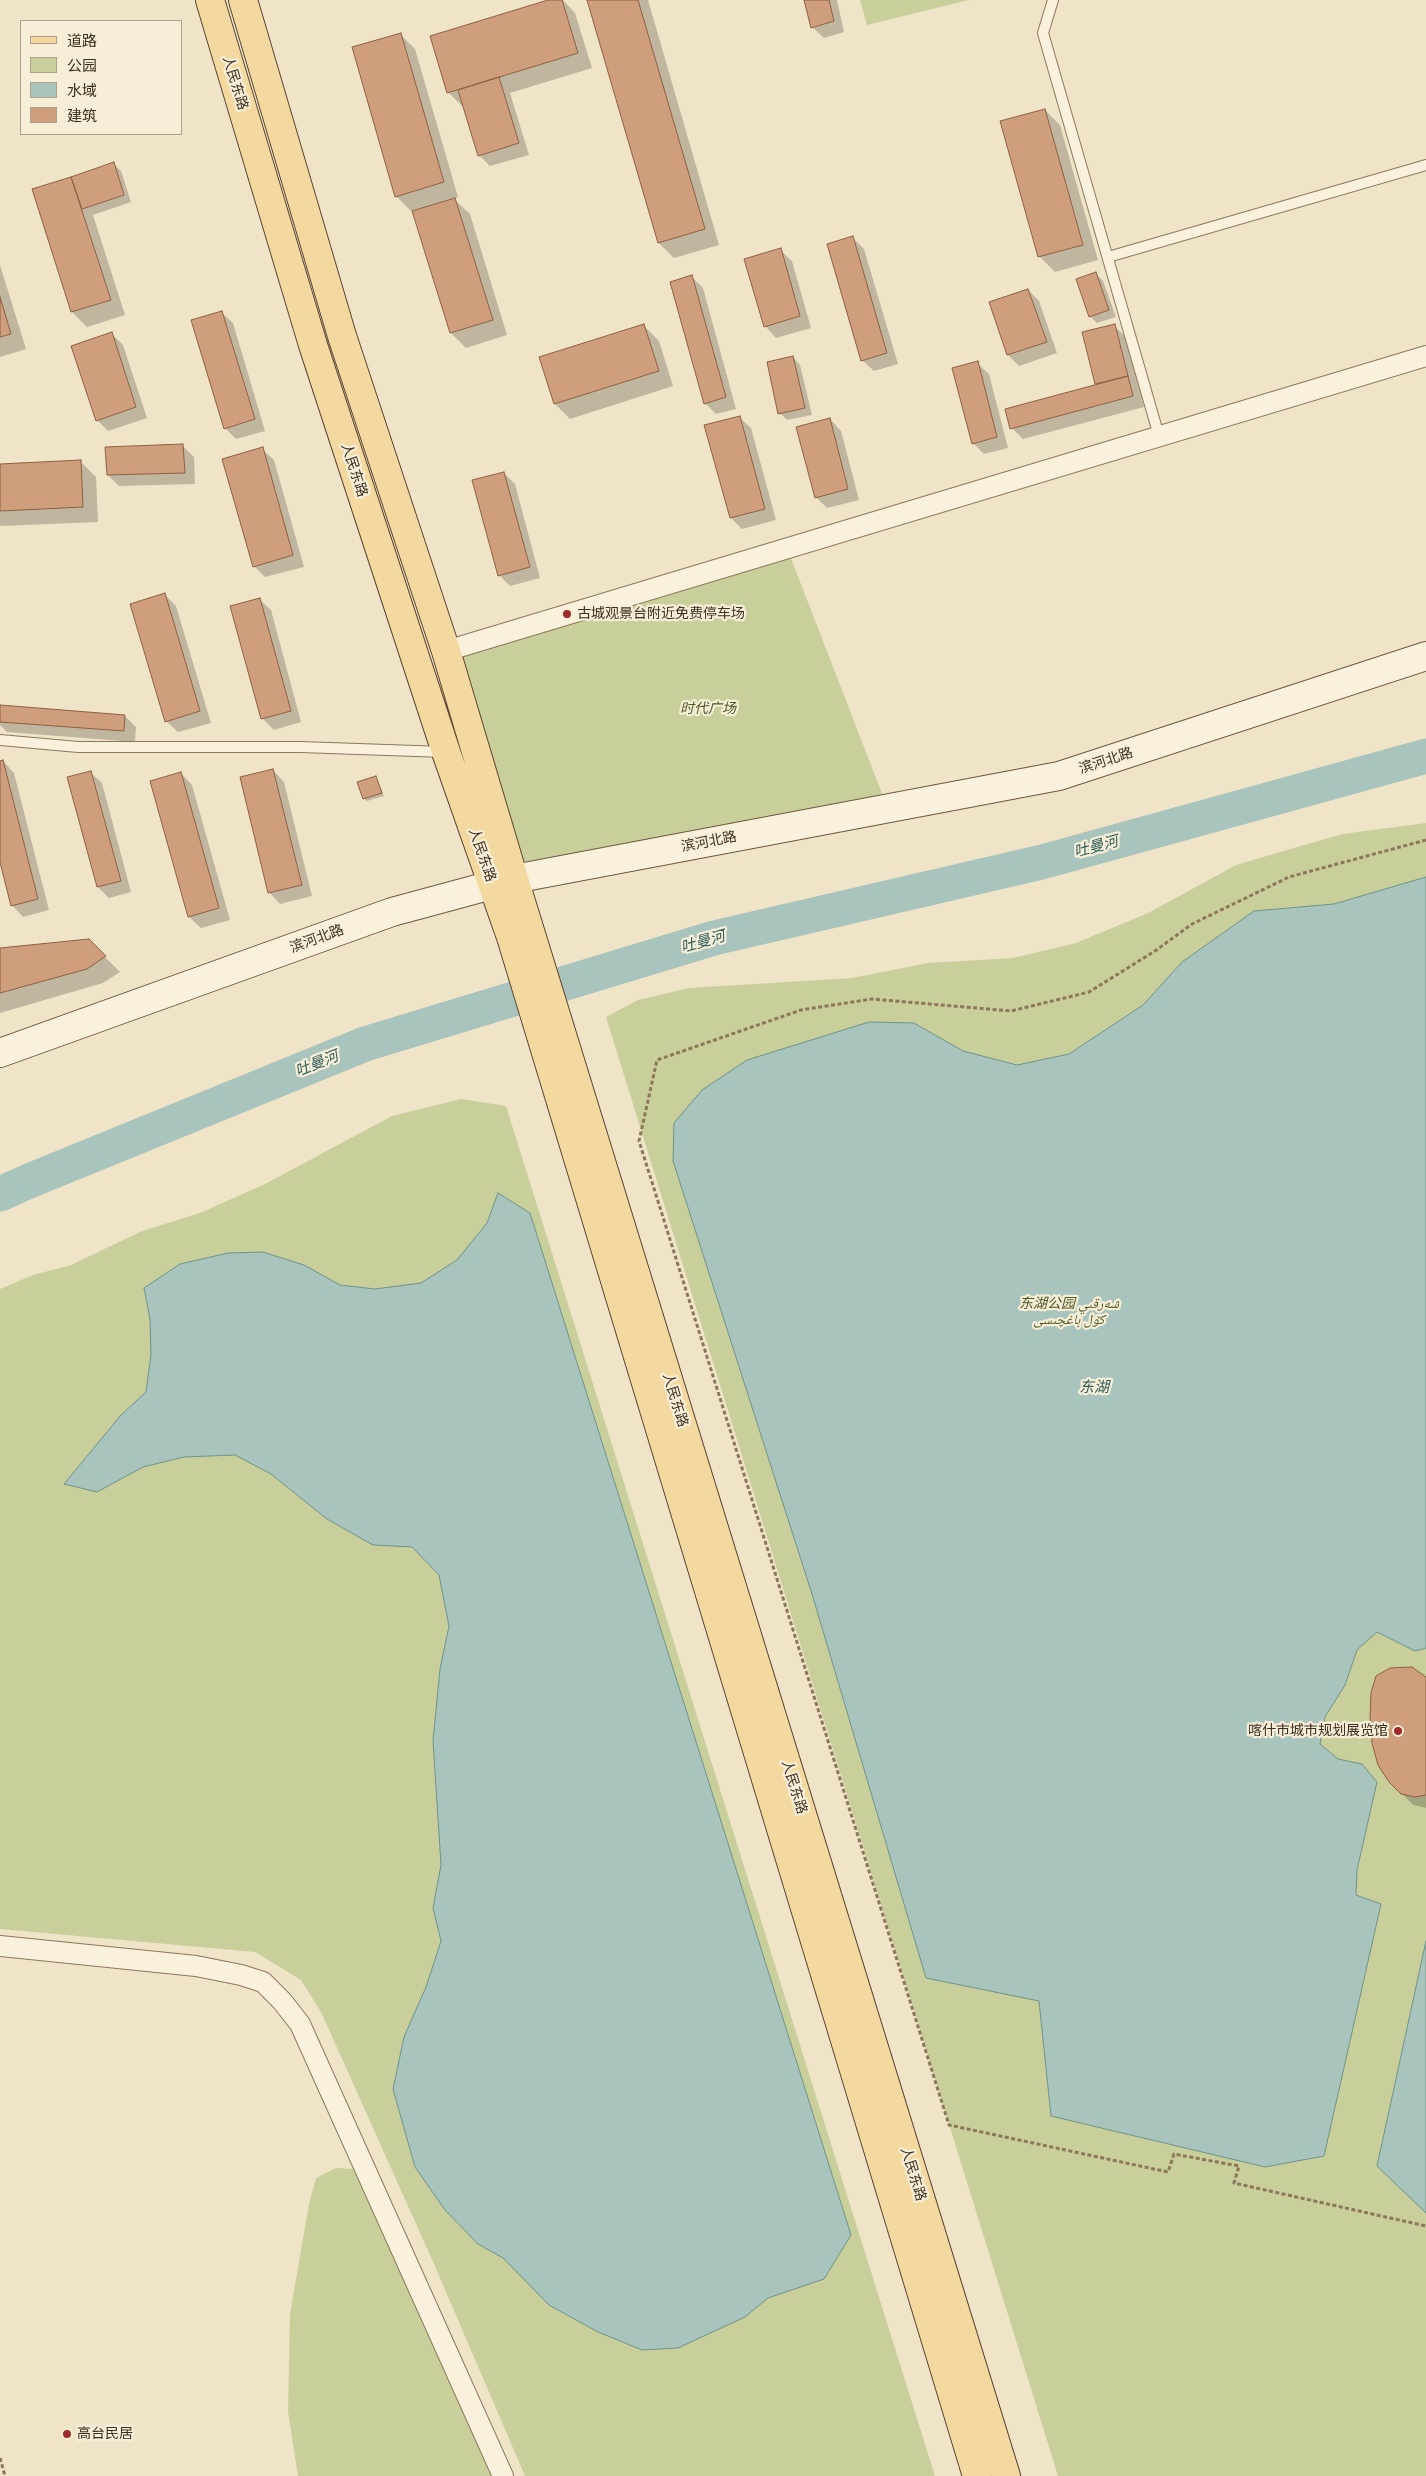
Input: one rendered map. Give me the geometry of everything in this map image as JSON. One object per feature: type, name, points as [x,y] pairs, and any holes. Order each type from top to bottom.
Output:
[{"type":"main road","name":"人民东路","points":[[210,0],[313,345],[446,752],[503,882],[521,934],[1006,2476]]},
{"type":"main road","name":"人民东路","points":[[243,0],[342,336],[446,651],[503,882]]},
{"type":"main road","name":"滨河北路","points":[[0,1054],[392,912],[503,882],[1059,776],[1426,656]]},
{"type":"main road","name":"人民东路","points":[[573,1103],[977,2476]]},
{"type":"street","points":[[446,651],[1426,356]]},
{"type":"street","points":[[0,1946],[205,1967],[241,1974],[262,1982],[282,2001],[300,2024],[502,2476]]},
{"type":"lane","points":[[1053,0],[1043,33],[1159,436]]},
{"type":"lane","points":[[1108,256],[1426,165]]},
{"type":"lane","points":[[0,740],[78,747],[300,747],[446,752]]},
{"type":"path","points":[[1426,840],[1289,877],[1192,924],[1155,951],[1089,992],[1011,1010],[872,999],[863,1000],[801,1010],[657,1060],[639,1141],[949,2125],[1168,2172],[1174,2154],[1239,2166],[1234,2182],[1426,2226]]},
{"type":"path","points":[[0,2458],[5,2476]]},
{"type":"green space","points":[[860,0],[969,0],[867,25]]},
{"type":"green space","name":"时代广场","points":[[787,548],[888,809],[514,879],[446,651]]},
{"type":"green space","name":"东湖","points":[[1426,823],[1426,2476],[1058,2476],[606,1017],[638,1000],[689,988],[852,978],[928,963],[1013,958],[1076,943],[1148,913],[1236,865],[1342,834]]},
{"type":"green space","points":[[461,1099],[506,1106],[935,2476],[525,2476],[434,2264],[321,2012],[301,1980],[255,1952],[0,1929],[0,1289],[33,1275],[71,1265],[142,1231],[200,1213],[265,1184],[392,1116]]},
{"type":"green space","points":[[336,2168],[355,2169],[492,2476],[298,2476],[288,2412],[290,2314],[309,2204],[316,2178]]},
{"type":"water","name":"东湖","points":[[1426,877],[1426,1648],[1415,1651],[1377,1632],[1357,1650],[1345,1685],[1325,1717],[1320,1744],[1338,1759],[1362,1764],[1377,1782],[1357,1870],[1356,1895],[1381,1904],[1324,2156],[1265,2167],[1051,2116],[1039,2001],[926,1978],[812,1594],[673,1161],[674,1123],[702,1090],[747,1060],[869,1022],[914,1023],[963,1051],[1017,1065],[1069,1054],[1143,1005],[1182,962],[1254,911],[1334,904]]},
{"type":"water","points":[[498,1193],[530,1213],[851,2235],[824,2279],[768,2298],[745,2317],[678,2348],[642,2350],[598,2332],[549,2305],[503,2258],[478,2244],[445,2210],[415,2167],[393,2089],[404,2037],[426,1987],[441,1941],[433,1908],[441,1865],[433,1741],[440,1669],[449,1626],[439,1575],[412,1547],[373,1545],[327,1519],[271,1474],[235,1455],[184,1457],[143,1467],[97,1492],[64,1484],[121,1415],[146,1392],[151,1355],[150,1319],[144,1288],[180,1264],[228,1253],[263,1252],[304,1265],[340,1285],[375,1289],[421,1283],[457,1260],[487,1223]]},
{"type":"water","points":[[1426,1941],[1426,2213],[1377,2166]]},
{"type":"building","points":[[548,0],[562,0],[578,53],[447,93],[430,36]]},
{"type":"building","points":[[587,0],[638,0],[705,229],[658,243]]},
{"type":"building","points":[[804,0],[829,0],[834,21],[811,28]]},
{"type":"building","points":[[401,33],[444,182],[395,197],[352,47]]},
{"type":"building","points":[[499,77],[519,143],[478,156],[458,90]]},
{"type":"building","points":[[1045,109],[1083,245],[1038,257],[1000,121]]},
{"type":"building","points":[[114,162],[124,195],[82,209],[71,177]]},
{"type":"building","points":[[71,177],[111,300],[71,312],[32,189]]},
{"type":"building","points":[[455,198],[493,320],[450,333],[412,211]]},
{"type":"building","points":[[853,236],[887,353],[861,361],[827,244]]},
{"type":"building","points":[[781,248],[800,316],[764,327],[744,259]]},
{"type":"building","points":[[1096,272],[1109,310],[1089,317],[1076,279]]},
{"type":"building","points":[[692,275],[726,397],[704,404],[670,282]]},
{"type":"building","points":[[1028,289],[1047,342],[1007,355],[989,302]]},
{"type":"building","points":[[0,297],[11,334],[0,337]]},
{"type":"building","points":[[222,311],[255,419],[224,429],[191,320]]},
{"type":"building","points":[[644,324],[659,371],[554,404],[539,357]]},
{"type":"building","points":[[1115,324],[1128,376],[1095,384],[1082,332]]},
{"type":"building","points":[[112,332],[136,407],[96,421],[71,346]]},
{"type":"building","points":[[793,356],[805,408],[778,414],[767,362]]},
{"type":"building","points":[[978,361],[997,437],[972,444],[952,368]]},
{"type":"building","points":[[1128,376],[1133,396],[1010,429],[1005,409]]},
{"type":"building","points":[[740,416],[765,509],[730,518],[704,425]]},
{"type":"building","points":[[830,418],[848,489],[815,498],[796,427]]},
{"type":"building","points":[[183,444],[185,473],[107,475],[105,447]]},
{"type":"building","points":[[263,447],[293,555],[253,567],[222,459]]},
{"type":"building","points":[[81,460],[83,507],[0,511],[0,464]]},
{"type":"building","points":[[504,472],[530,567],[498,576],[472,480]]},
{"type":"building","points":[[165,593],[200,711],[165,722],[130,604]]},
{"type":"building","points":[[260,598],[291,711],[261,719],[230,606]]},
{"type":"building","points":[[0,705],[125,715],[124,731],[0,722]]},
{"type":"building","points":[[3,760],[38,899],[11,906],[0,862],[0,761]]},
{"type":"building","points":[[273,769],[302,885],[268,893],[240,777]]},
{"type":"building","points":[[91,771],[121,881],[97,887],[67,777]]},
{"type":"building","points":[[181,772],[219,908],[188,917],[150,781]]},
{"type":"building","points":[[376,776],[382,793],[363,799],[357,782]]},
{"type":"building","points":[[89,939],[106,956],[87,969],[0,993],[0,948]]},
{"type":"building","name":"喀什市城市规划展览馆","points":[[1412,1667],[1426,1677],[1426,1795],[1415,1797],[1401,1794],[1389,1782],[1378,1765],[1372,1743],[1370,1719],[1371,1693],[1376,1676],[1390,1668]]},
{"type":"waterway","name":"吐曼河","points":[[0,1194],[365,1044],[714,938],[1042,862],[1426,756]]},
{"type":"place","name":"古城观景台附近免费停车场","points":[[567,614]]},
{"type":"place","name":"喀什市城市规划展览馆","points":[[1398,1731]]},
{"type":"place","name":"高台民居","points":[[67,2434]]},
{"type":"park label","name":"东湖公园 شەرقىي كۆل باغچىسى","points":[[1069,1312]]}]
